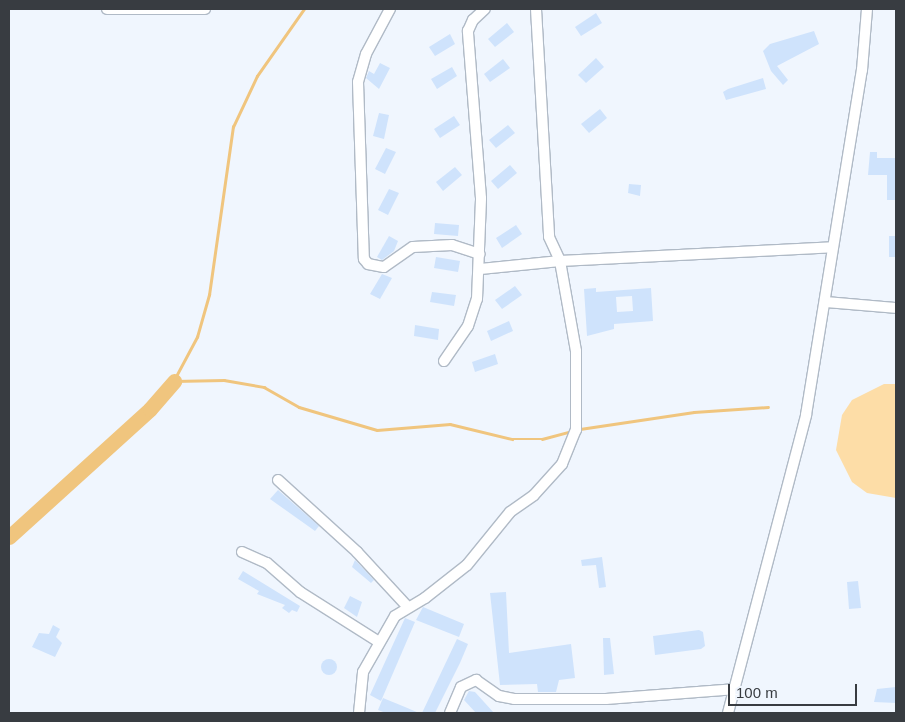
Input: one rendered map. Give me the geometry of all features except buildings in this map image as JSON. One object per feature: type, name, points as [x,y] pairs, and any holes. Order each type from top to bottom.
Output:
[{"type":"street","points":[[107,9],[205,9]]},
{"type":"street","points":[[390,9],[366,54],[358,82],[364,259],[368,264],[384,267],[413,247],[452,245],[480,254]]},
{"type":"street","points":[[444,361],[475,311],[480,269],[481,198],[468,31],[473,20],[485,9]]},
{"type":"street","points":[[359,713],[363,672],[395,616],[466,565],[510,512],[534,495],[562,464],[570,449],[579,416],[570,305],[560,261],[549,237],[536,9]]},
{"type":"street","points":[[728,713],[737,688],[806,415],[862,70],[868,9]]},
{"type":"street","points":[[480,269],[560,261],[833,247]]},
{"type":"street","points":[[825,302],[896,308]]},
{"type":"street","points":[[278,480],[357,552],[408,607]]},
{"type":"street","points":[[242,552],[267,563],[300,592],[379,642]]},
{"type":"street","points":[[450,713],[461,687],[476,680],[499,696],[523,699],[606,699],[737,688]]},
{"type":"shaded area","points":[[884,384],[896,384],[896,498],[867,493],[852,482],[836,450],[842,415],[852,400]]},
{"type":"waterway","points":[[174,380],[197,337],[209,295],[233,127],[257,76],[304,9]]},
{"type":"waterway","points":[[174,381],[224,380],[264,387],[299,407],[377,430],[450,424],[512,439],[542,439],[572,431]]},
{"type":"waterway","points":[[9,537],[150,409],[174,381]]},
{"type":"waterway","points":[[580,429],[694,412],[768,407]]}]
